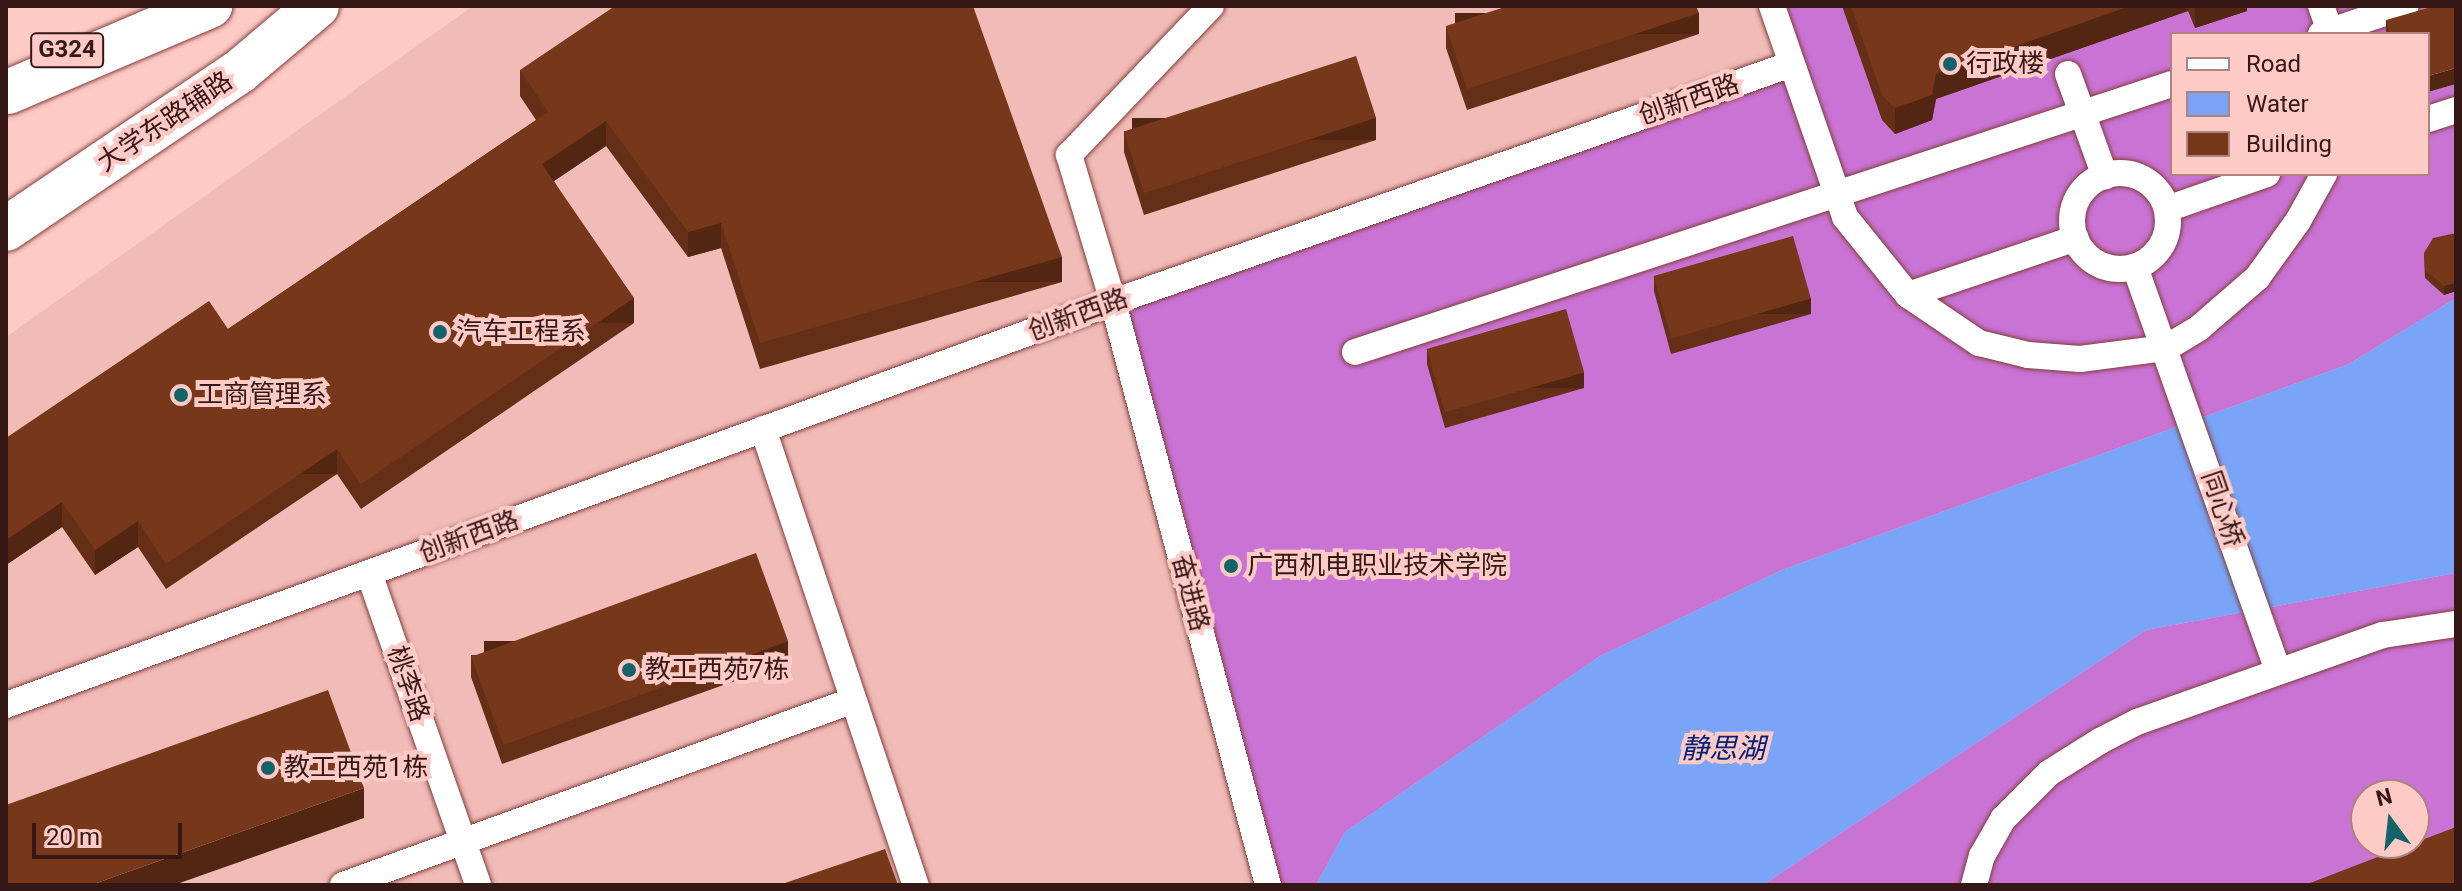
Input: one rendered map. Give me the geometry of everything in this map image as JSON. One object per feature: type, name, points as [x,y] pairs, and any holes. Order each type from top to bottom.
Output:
[{"type":"street","name":"G324","points":[[7,93],[128,6]]},
{"type":"street","points":[[7,93],[210,6]]},
{"type":"street","name":"大学东路辅路","points":[[6,229],[239,72],[317,6]]},
{"type":"lane","name":"奋进路","points":[[1211,6],[1069,155],[1113,302],[1268,885]]},
{"type":"lane","points":[[1772,6],[1789,65],[1845,217],[1908,295],[1979,343],[2028,355],[2080,359],[2166,348],[2199,328],[2257,278],[2298,221],[2323,176]]},
{"type":"lane","points":[[2321,6],[2327,32]]},
{"type":"lane","points":[[2330,32],[2406,6]]},
{"type":"lane","name":"创新西路","points":[[6,705],[1113,302],[1789,65]]},
{"type":"lane","points":[[2068,74],[2105,176]]},
{"type":"lane","points":[[1355,352],[1837,197],[2170,85]]},
{"type":"lane","points":[[2430,118],[2456,110]]},
{"type":"lane","points":[[2130,173],[2145,179],[2167,209],[2167,234],[2160,248],[2135,267],[2104,266],[2090,258],[2076,238],[2072,216],[2077,201],[2086,187],[2105,176],[2130,173]]},
{"type":"lane","points":[[2167,209],[2261,176]]},
{"type":"lane","points":[[1908,295],[2076,238]]},
{"type":"lane","name":"同心桥","points":[[2135,267],[2278,670]]},
{"type":"lane","points":[[763,429],[916,885]]},
{"type":"lane","name":"桃李路","points":[[369,573],[478,885]]},
{"type":"lane","points":[[1974,885],[1982,856],[2003,819],[2049,773],[2137,722],[2383,635],[2456,624]]},
{"type":"lane","points":[[343,885],[854,700]]},
{"type":"shaded area","name":"广西机电职业技术学院","points":[[473,6],[2456,6],[2456,885],[6,885],[6,337]]},
{"type":"shaded area","points":[[1772,6],[1842,6],[1936,99],[2188,11],[2196,28],[2243,6],[2456,6],[2397,32],[2170,32],[2170,176],[2430,176],[2430,91],[2456,84],[2456,298],[2349,364],[1782,570],[1600,656],[1345,832],[1316,885],[1268,885],[1113,302],[1789,65]]},
{"type":"shaded area","points":[[2456,573],[2456,837],[2430,847],[2430,779],[2350,779],[2350,859],[2398,859],[2329,885],[1763,885],[2146,630]]},
{"type":"water","name":"静思湖","points":[[2456,298],[2456,573],[2146,630],[1763,885],[1316,885],[1345,832],[1600,656],[1782,570],[2349,364]]},
{"type":"building","points":[[615,6],[973,6],[1062,257],[760,343],[721,223],[688,232],[606,121],[542,164],[634,298],[361,484],[337,449],[166,564],[138,521],[95,550],[62,502],[6,540],[6,438],[209,301],[228,329],[548,112],[520,70]]},
{"type":"building","points":[[1508,6],[1696,6],[1699,13],[1467,89],[1446,26]]},
{"type":"building","points":[[1851,6],[2130,6],[1936,74],[1932,95],[1895,108],[1882,95]]},
{"type":"building","points":[[2435,6],[2456,6],[2456,68],[2430,75],[2430,32],[2389,32],[2386,20]]},
{"type":"building","points":[[1356,56],[1376,118],[1144,193],[1124,131]]},
{"type":"building","points":[[2456,233],[2456,283],[2444,286],[2425,270],[2424,253],[2433,238]]},
{"type":"building","points":[[1793,236],[1811,298],[1672,338],[1654,276]]},
{"type":"building","points":[[1566,309],[1584,372],[1445,412],[1427,349]]},
{"type":"building","name":"教工西苑7栋","points":[[756,553],[788,641],[503,745],[471,657]]},
{"type":"building","name":"教工西苑1栋","points":[[328,690],[364,788],[91,885],[6,885],[6,805]]},
{"type":"building","points":[[2456,827],[2456,885],[2305,885],[2372,859],[2430,859],[2430,837]]},
{"type":"building","points":[[885,849],[898,885],[779,885]]},
{"type":"place","name":"行政楼","points":[[1950,64]]},
{"type":"place","name":"汽车工程系","points":[[440,332]]},
{"type":"place","name":"工商管理系","points":[[181,395]]},
{"type":"place","name":"广西机电职业技术学院","points":[[1231,566]]},
{"type":"place","name":"教工西苑7栋","points":[[629,670]]},
{"type":"place","name":"教工西苑1栋","points":[[268,768]]}]
